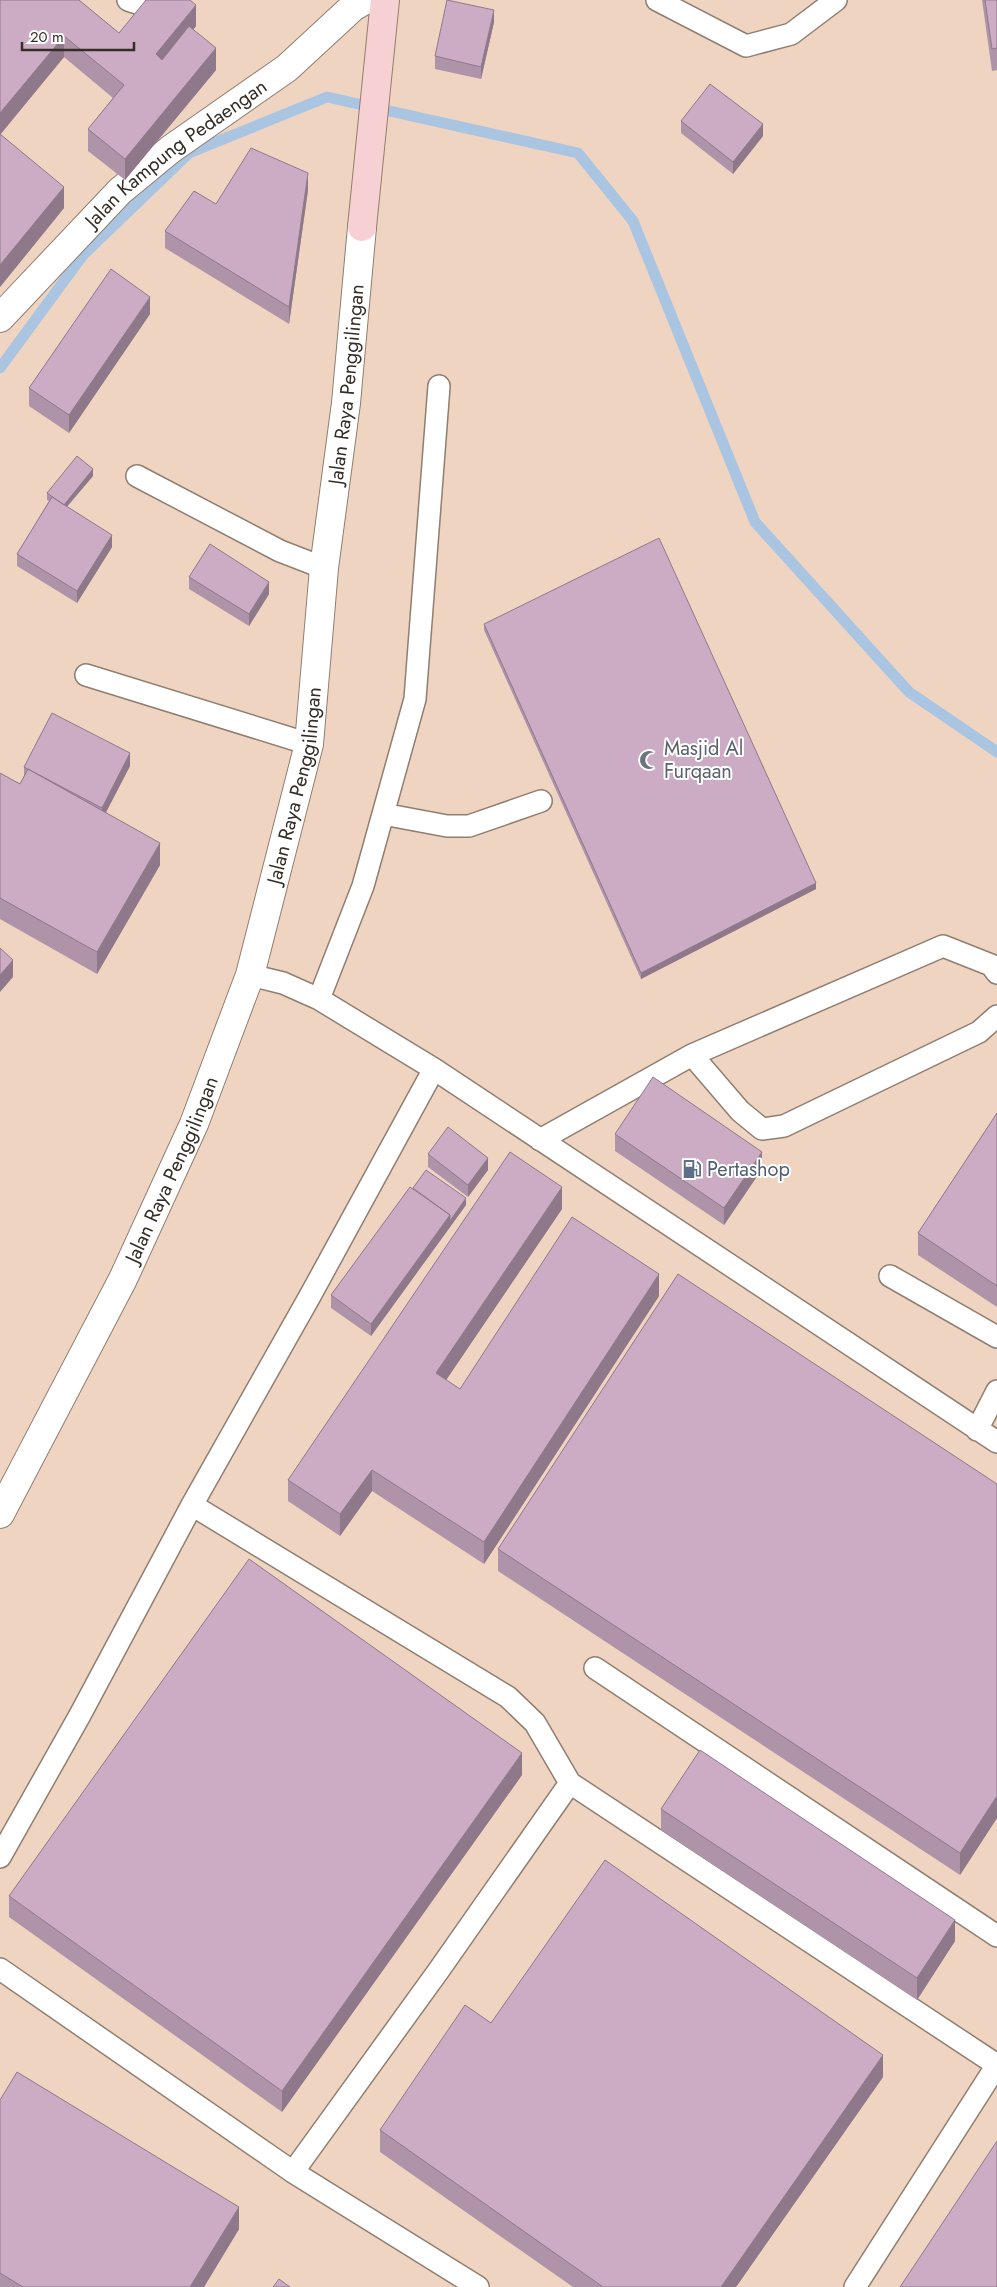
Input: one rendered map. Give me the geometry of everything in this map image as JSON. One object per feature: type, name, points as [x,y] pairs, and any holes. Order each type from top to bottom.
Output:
[{"type":"main road","name":"Jalan Raya Penggilingan","points":[[362,227],[378,6]]},
{"type":"street","name":"Jalan Kampung Pedaengan","points":[[0,318],[120,191],[171,149],[287,68],[353,7],[378,6]]},
{"type":"street","name":"Jalan Raya Penggilingan","points":[[0,1514],[128,1270],[194,1124],[250,975],[309,744],[324,568],[346,403],[362,227]]},
{"type":"lane","points":[[128,0],[140,4],[146,0]]},
{"type":"lane","points":[[657,0],[746,46],[791,34],[836,0]]},
{"type":"lane","points":[[319,999],[363,886],[415,699],[439,386]]},
{"type":"lane","points":[[137,476],[280,551],[324,568]]},
{"type":"lane","points":[[86,675],[309,744]]},
{"type":"lane","points":[[383,814],[447,826],[469,826],[541,801]]},
{"type":"lane","points":[[540,1140],[692,1055],[943,946],[991,965],[997,973]]},
{"type":"lane","points":[[250,975],[283,983],[319,999],[434,1069],[997,1442]]},
{"type":"lane","points":[[692,1055],[740,1111],[762,1129],[784,1126],[979,1032],[997,1016]]},
{"type":"lane","points":[[0,1857],[80,1715],[192,1505],[310,1296],[434,1069]]},
{"type":"lane","points":[[890,1276],[997,1337]]},
{"type":"lane","points":[[977,1430],[997,1391]]},
{"type":"lane","points":[[192,1505],[508,1696],[535,1722],[570,1783],[997,2065],[855,2287]]},
{"type":"lane","points":[[595,1668],[997,1936]]},
{"type":"lane","points":[[293,2172],[439,1970],[570,1783]]},
{"type":"lane","points":[[0,1969],[293,2172],[478,2287]]},
{"type":"shaded area","points":[[0,0],[997,0],[997,2287],[0,2287]]},
{"type":"building","points":[[0,0],[79,0],[119,33],[146,0],[190,0],[196,5],[156,54],[162,60],[189,26],[216,48],[125,159],[88,129],[124,85],[64,36],[0,113]]},
{"type":"building","points":[[447,0],[494,10],[481,67],[435,56]]},
{"type":"building","points":[[985,0],[997,0],[997,48],[992,49]]},
{"type":"building","points":[[710,84],[763,124],[733,162],[681,121]]},
{"type":"building","points":[[0,134],[64,187],[0,265]]},
{"type":"building","points":[[251,148],[308,173],[289,307],[165,231],[194,191],[216,204]]},
{"type":"building","points":[[111,269],[150,297],[69,415],[29,388]]},
{"type":"building","points":[[77,456],[93,469],[64,505],[47,493]]},
{"type":"building","points":[[52,497],[112,535],[77,591],[17,554]]},
{"type":"building","name":"Masjid Al Furqaan","points":[[659,538],[816,883],[641,973],[484,624]]},
{"type":"building","points":[[210,544],[269,582],[249,614],[189,577]]},
{"type":"building","points":[[52,713],[130,753],[102,808],[24,767]]},
{"type":"building","points":[[28,769],[160,843],[97,952],[0,898],[0,773],[20,784]]},
{"type":"building","points":[[0,948],[13,960],[0,975]]},
{"type":"building","points":[[653,1077],[762,1152],[724,1208],[615,1134]]},
{"type":"building","points":[[997,1113],[997,1286],[918,1233]]},
{"type":"building","points":[[448,1127],[488,1158],[468,1185],[428,1154]]},
{"type":"building","points":[[510,1152],[562,1187],[436,1373],[460,1389],[572,1217],[659,1274],[484,1542],[372,1470],[340,1514],[288,1480]]},
{"type":"building","points":[[426,1170],[466,1198],[450,1221],[450,1215],[413,1188]]},
{"type":"building","points":[[410,1187],[450,1215],[371,1324],[331,1295]]},
{"type":"building","points":[[678,1274],[997,1484],[997,1796],[960,1853],[498,1549]]},
{"type":"building","points":[[249,1559],[522,1753],[282,2091],[9,1896]]},
{"type":"building","points":[[700,1750],[955,1920],[917,1978],[661,1809]]},
{"type":"building","points":[[605,1860],[883,2055],[721,2287],[603,2287],[380,2130],[465,2005],[491,2023]]},
{"type":"building","points":[[17,2072],[239,2207],[190,2287],[23,2287],[0,2273],[0,2100]]},
{"type":"building","points":[[997,2141],[997,2287],[900,2287]]},
{"type":"building","points":[[279,2279],[290,2287],[273,2287]]},
{"type":"waterway","points":[[0,368],[83,255],[189,153],[327,97],[578,153],[633,221],[755,522],[909,692],[997,752]]},
{"type":"place","name":"Masjid Al Furqaan","points":[[649,760]]},
{"type":"place","name":"Pertashop","points":[[692,1169]]}]
